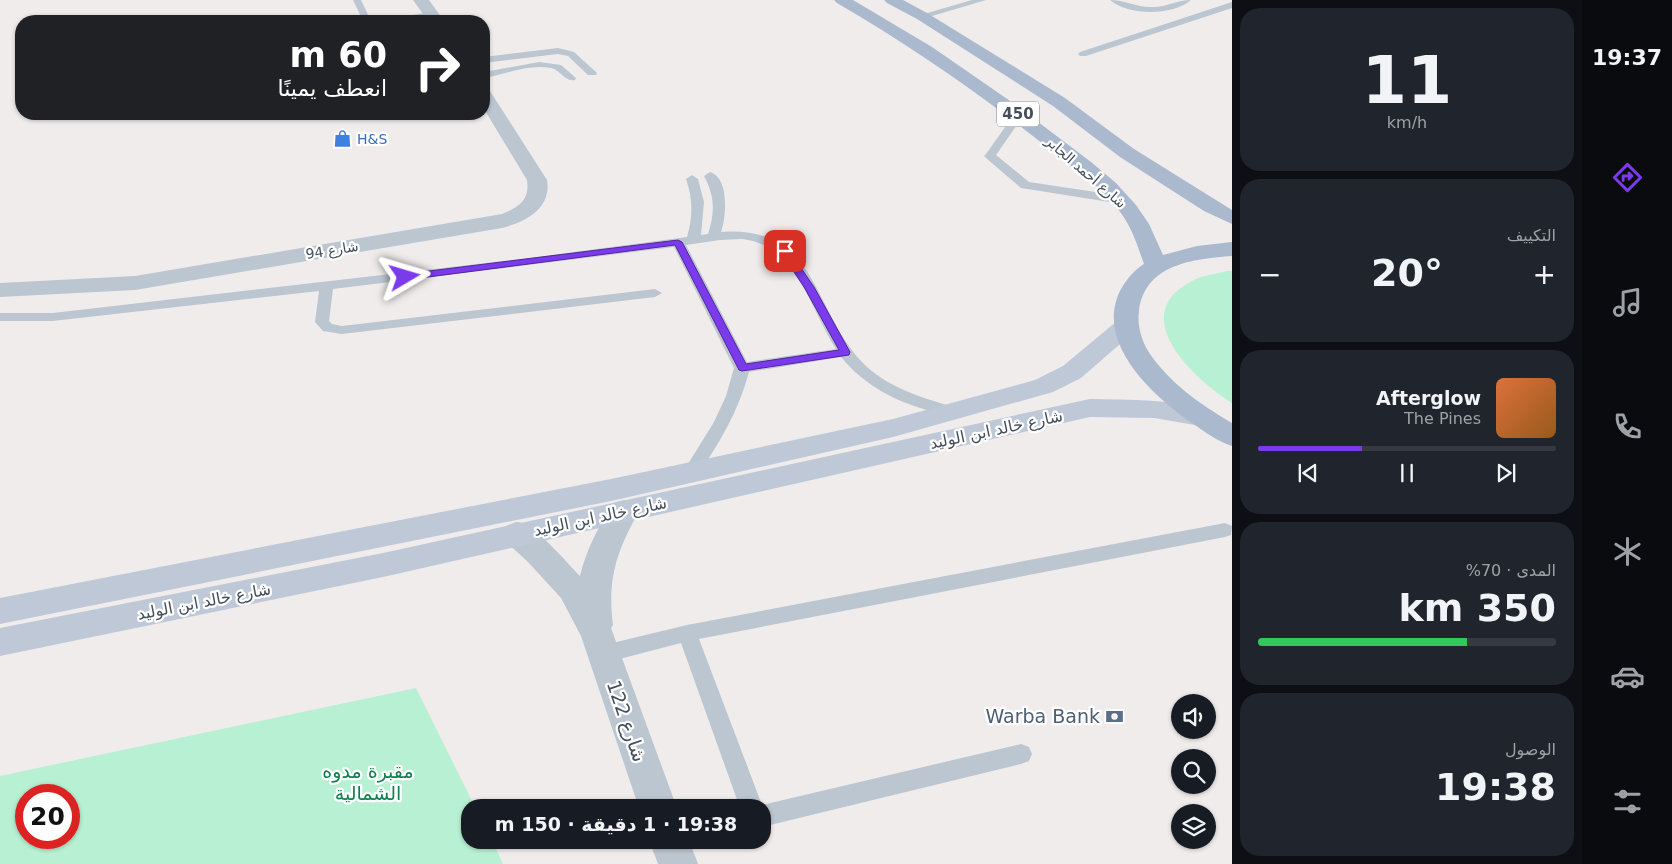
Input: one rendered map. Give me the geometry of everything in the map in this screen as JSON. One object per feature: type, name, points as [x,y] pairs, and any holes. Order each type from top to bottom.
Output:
[{"type":"main road","name":"شارع أحمد الجابر","points":[[842,0],[883,23],[1019,115],[1083,166],[1122,200],[1137,220],[1156,265]]},
{"type":"main road","name":"450","points":[[892,0],[922,16],[1059,102],[1126,153],[1211,207],[1232,218]]},
{"type":"main road","points":[[1083,166],[1108,170],[1120,168],[1127,164],[1129,159],[1126,153]]},
{"type":"main road","points":[[1232,249],[1211,250],[1181,256],[1156,265],[1137,281],[1126,302],[1126,326],[1134,349],[1157,380],[1201,417],[1232,436]]},
{"type":"main road","name":"شارع خالد ابن الوليد","points":[[0,610],[302,552],[691,472],[893,428],[1044,386],[1072,372],[1126,326]]},
{"type":"main road","name":"شارع خالد ابن الوليد","points":[[0,642],[273,588],[1090,408],[1154,409],[1201,417]]},
{"type":"street","points":[[421,0],[432,15]]},
{"type":"street","name":"شارع 94","points":[[0,290],[135,283],[502,222],[520,215],[534,204],[540,190],[537,180],[490,105]]},
{"type":"street","name":"شارع 122","points":[[624,511],[602,550],[595,576],[593,604],[601,644],[655,799]]},
{"type":"street","name":"شارع 122","points":[[517,534],[539,553],[572,589],[601,644]]},
{"type":"lane","points":[[357,0],[364,15]]},
{"type":"lane","points":[[922,16],[982,0]]},
{"type":"lane","points":[[1114,0],[1136,9],[1151,11],[1164,10],[1187,0]]},
{"type":"lane","points":[[1083,54],[1232,5]]},
{"type":"lane","points":[[490,59],[558,51],[571,54],[592,73]]},
{"type":"lane","points":[[490,74],[533,66],[550,65],[561,68],[571,78]]},
{"type":"lane","points":[[1019,115],[990,156],[1025,185],[1122,200]]},
{"type":"lane","points":[[710,176],[721,200],[720,218],[713,238]]},
{"type":"lane","points":[[691,472],[721,426],[737,390],[742,368],[685,241],[699,211],[698,195],[692,179]]},
{"type":"lane","points":[[0,317],[53,317],[600,254],[685,241],[743,235],[765,239],[785,251],[809,287],[845,352],[879,385],[893,394],[951,412]]},
{"type":"lane","points":[[327,286],[322,322],[328,328],[342,330],[655,294]]},
{"type":"lane","points":[[742,368],[845,352]]},
{"type":"lane","points":[[601,644],[687,633],[1225,530]]},
{"type":"lane","points":[[687,633],[749,799]]},
{"type":"lane","points":[[771,814],[1021,754]]},
{"type":"green space","points":[[1232,271],[1232,403],[1216,392],[1184,362],[1172,345],[1165,327],[1165,310],[1174,294],[1198,278]]},
{"type":"green space","name":"مقبرة مدوه الشمالية","points":[[416,688],[471,799],[461,799],[461,849],[496,849],[503,864],[0,864],[0,776]]},
{"type":"place","name":"H&S","points":[[343,139]]},
{"type":"place","name":"Warba Bank","points":[[1114,716]]},
{"type":"route","points":[[405,277],[600,254],[678,242],[742,368],[845,352],[809,287],[785,251]]}]
